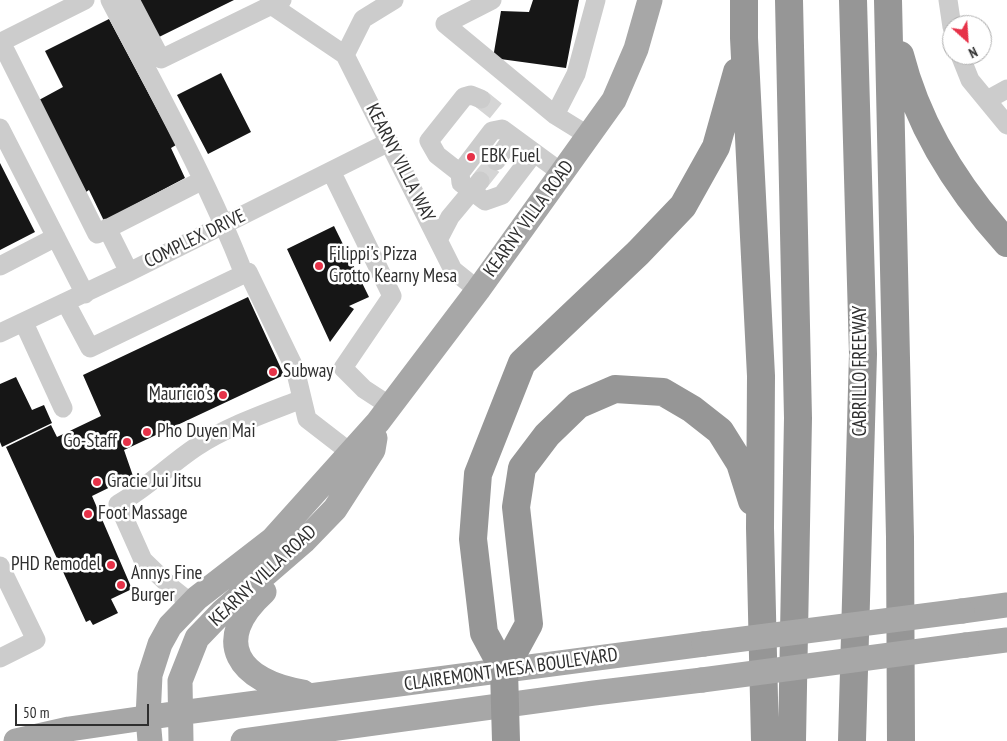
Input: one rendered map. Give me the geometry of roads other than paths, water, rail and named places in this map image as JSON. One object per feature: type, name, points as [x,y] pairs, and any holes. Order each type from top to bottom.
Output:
[{"type":"highway","points":[[744,0],[744,38],[761,376],[760,528],[765,741]]},
{"type":"highway","points":[[789,0],[798,418],[792,741]]},
{"type":"highway","name":"CABRILLO FREEWAY","points":[[852,741],[863,354],[853,0]]},
{"type":"highway","points":[[889,10],[907,82],[943,160],[1007,243]]},
{"type":"highway","points":[[889,10],[900,537],[900,741]]},
{"type":"highway","points":[[506,741],[504,670],[484,633],[474,539],[478,474],[522,363],[638,253],[683,206],[716,147],[732,95],[744,38]]},
{"type":"highway","points":[[504,670],[529,624],[516,507],[522,468],[547,435],[578,405],[615,389],[663,392],[692,409],[720,431],[740,462],[760,528]]},
{"type":"main road","name":"KEARNY VILLA ROAD","points":[[149,729],[150,675],[160,644],[170,626],[192,604],[272,540],[384,414],[478,290],[614,100],[636,49],[650,0]]},
{"type":"main road","name":"KEARNY VILLA ROAD","points":[[181,741],[179,713],[180,681],[197,638],[223,612],[298,546],[334,509],[372,450],[384,414]]},
{"type":"main road","points":[[298,546],[280,577],[253,602],[236,630],[236,650],[243,666],[253,674],[281,689],[320,695]]},
{"type":"main road","name":"CLAIREMONT MESA BOULEVARD","points":[[16,741],[69,728],[149,729],[179,713],[1007,605]]},
{"type":"main road","name":"CLAIREMONT MESA BOULEVARD","points":[[244,741],[504,707],[594,692],[702,680],[1007,640]]},
{"type":"street","points":[[85,0],[1,42],[97,234],[203,180]]},
{"type":"street","points":[[110,0],[203,180],[224,224],[244,274]]},
{"type":"street","points":[[130,0],[160,59],[277,3],[345,55],[363,19],[394,0]]},
{"type":"street","points":[[492,0],[445,24],[555,115],[589,136]]},
{"type":"street","points":[[555,115],[576,74],[596,0]]},
{"type":"street","points":[[948,0],[950,15]]},
{"type":"street","name":"KEARNY VILLA WAY","points":[[345,55],[453,270],[478,290]]},
{"type":"street","points":[[964,65],[970,80],[1007,125]]},
{"type":"street","points":[[987,100],[1007,89]]},
{"type":"street","points":[[460,173],[437,155],[429,141],[464,98],[471,95],[481,99]]},
{"type":"street","points":[[505,127],[492,132],[460,173],[461,183],[476,186],[485,201],[502,195],[534,154]]},
{"type":"street","points":[[505,127],[534,154],[562,173]]},
{"type":"street","points":[[496,161],[505,127]]},
{"type":"street","points":[[0,128],[85,294]]},
{"type":"street","name":"COMPLEX DRIVE","points":[[0,333],[85,294],[389,142]]},
{"type":"street","points":[[331,171],[392,296],[343,368],[364,389],[384,414]]},
{"type":"street","points":[[438,240],[450,217],[476,186]]},
{"type":"street","points":[[107,228],[129,272]]},
{"type":"street","points":[[0,266],[56,237]]},
{"type":"street","points":[[66,303],[90,348],[248,272],[295,369],[307,419],[350,453]]},
{"type":"street","points":[[24,323],[63,408]]},
{"type":"street","points":[[192,604],[166,583],[143,560],[118,504],[140,492],[196,447],[236,426],[302,399]]},
{"type":"street","points":[[0,566],[36,640],[0,658]]},
{"type":"tunnel","points":[[481,99],[501,115]]},
{"type":"tunnel","points":[[480,181],[496,161]]},
{"type":"place","name":"EBK Fuel","points":[[471,157]]},
{"type":"place","name":"Filippi's Pizza Grotto Kearny Mesa","points":[[319,266]]},
{"type":"place","name":"Subway","points":[[273,372]]},
{"type":"place","name":"Mauricio's","points":[[223,395]]},
{"type":"place","name":"Pho Duyen Mai","points":[[147,432]]},
{"type":"place","name":"Go-Staff","points":[[127,442]]},
{"type":"place","name":"Gracie Jui Jitsu","points":[[97,482]]},
{"type":"place","name":"Foot Massage","points":[[88,514]]},
{"type":"place","name":"PHD Remodel","points":[[111,565]]},
{"type":"place","name":"Annys Fine Burger","points":[[121,585]]}]
